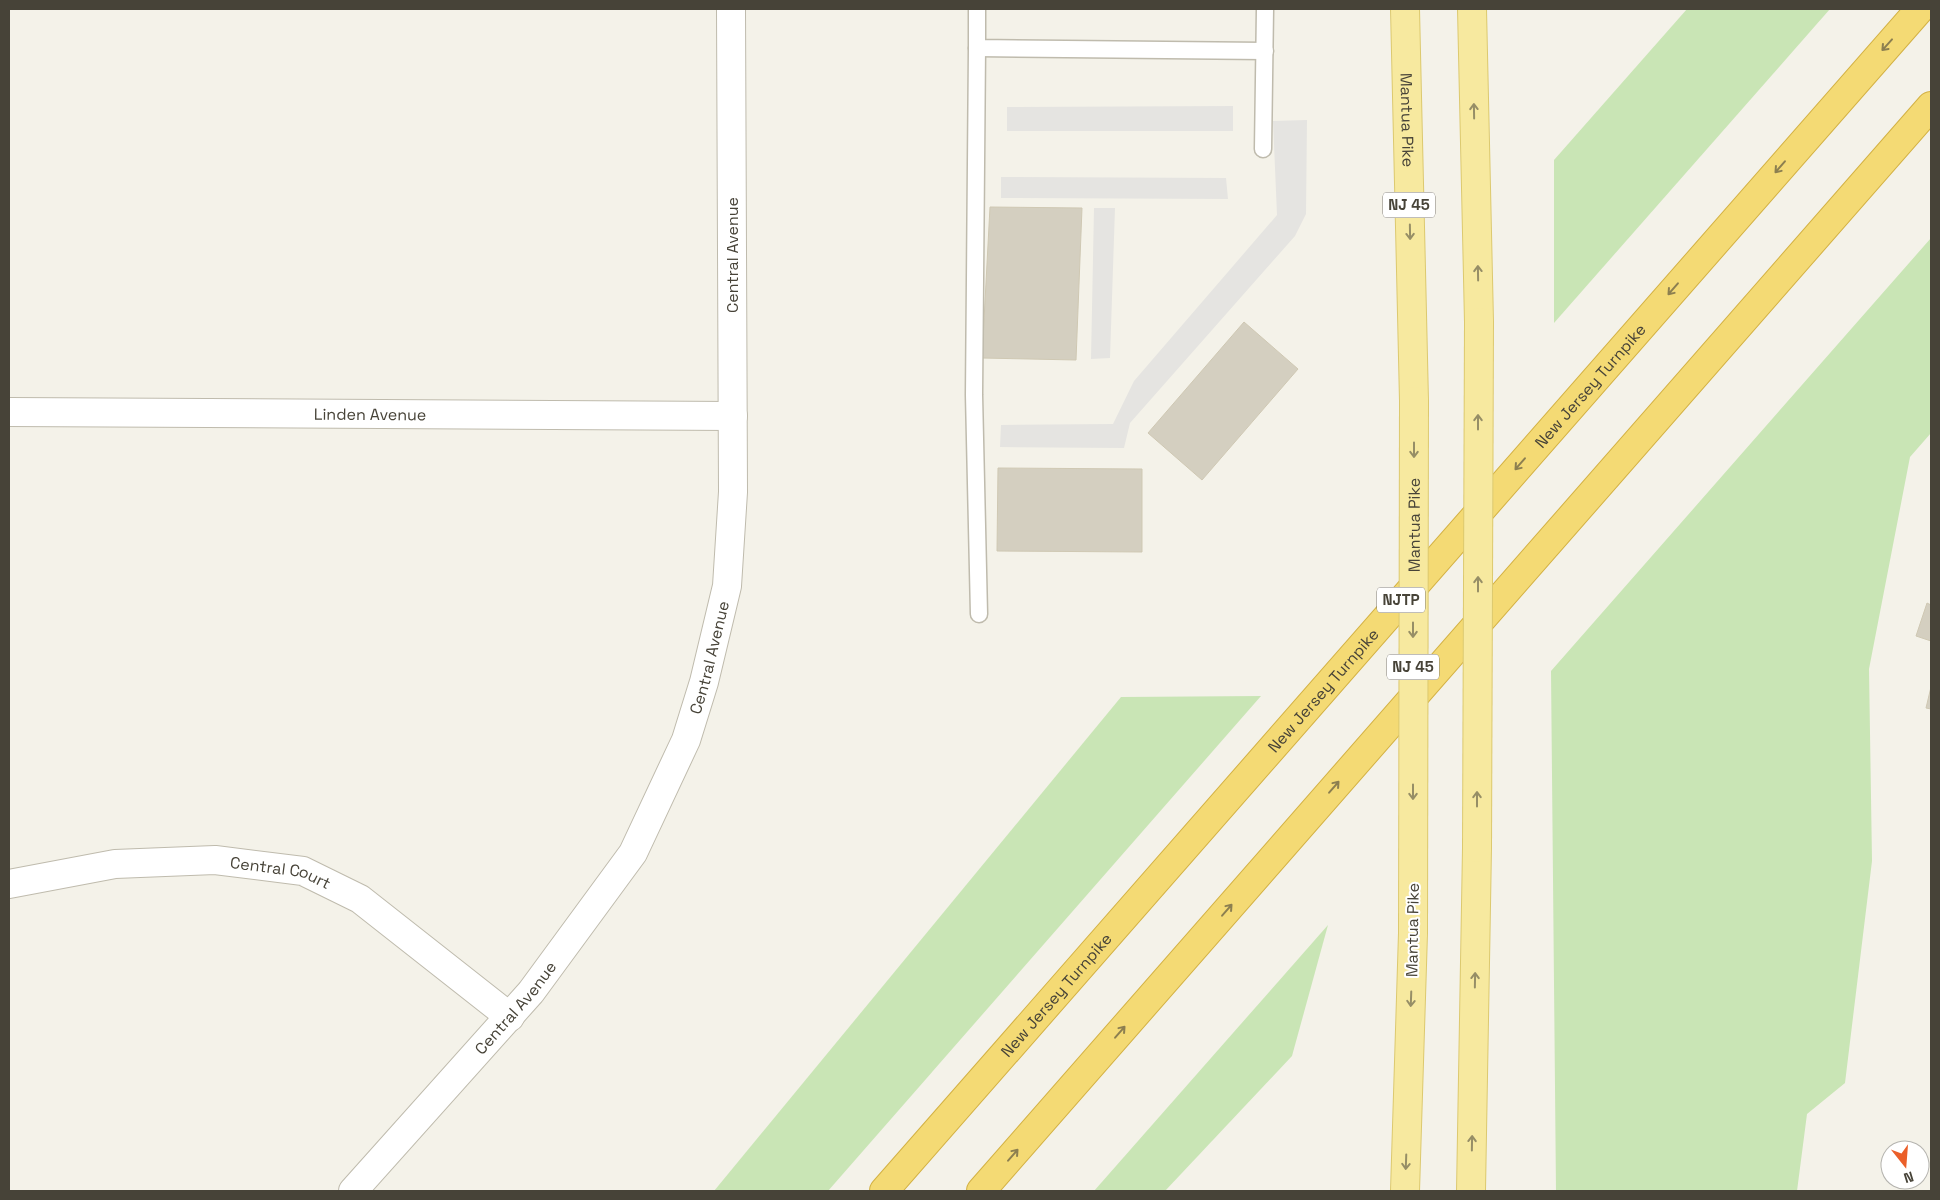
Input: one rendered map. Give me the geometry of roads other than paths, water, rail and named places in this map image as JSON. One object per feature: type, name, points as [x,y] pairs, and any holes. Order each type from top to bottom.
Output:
[{"type":"highway","name":"New Jersey Turnpike","points":[[884,1191],[1920,9]]},
{"type":"highway","points":[[981,1191],[1931,106]]},
{"type":"main road","name":"Mantua Pike","points":[[1405,9],[1414,401],[1413,933],[1405,1191]]},
{"type":"main road","points":[[1471,1191],[1477,848],[1479,322],[1472,9]]},
{"type":"street","name":"Central Avenue","points":[[353,1191],[531,992],[633,853],[686,740],[717,634],[727,586],[733,492],[731,9]]},
{"type":"street","name":"Linden Avenue","points":[[9,412],[732,416]]},
{"type":"street","name":"Central Court","points":[[9,884],[115,864],[205,860],[303,872],[360,899],[510,1017]]},
{"type":"lane","points":[[977,9],[974,395],[979,614]]},
{"type":"lane","points":[[1263,149],[1265,9]]},
{"type":"lane","points":[[977,48],[1265,51]]}]
